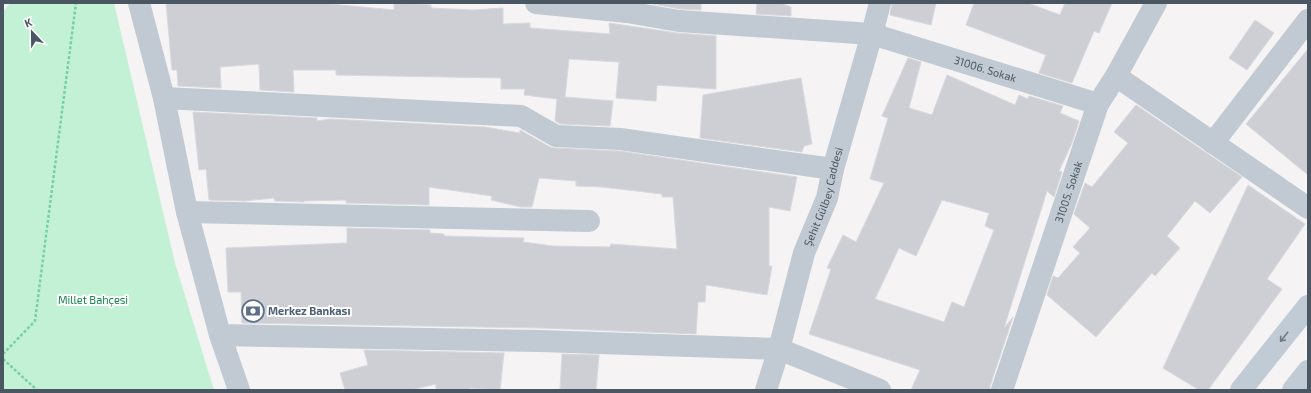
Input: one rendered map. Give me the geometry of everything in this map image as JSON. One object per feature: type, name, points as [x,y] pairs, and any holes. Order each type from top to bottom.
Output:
[{"type":"main road","points":[[1241,390],[1308,306]]},
{"type":"main road","points":[[1293,390],[1308,371]]},
{"type":"street","points":[[139,3],[164,98],[187,212],[220,335],[239,390]]},
{"type":"street","name":"31006. Sokak","points":[[536,3],[627,12],[679,21],[872,34],[1098,104]]},
{"type":"street","name":"Şehit Gülbey Caddesi","points":[[766,390],[780,349],[804,253],[827,198],[833,169],[880,3]]},
{"type":"street","name":"31005. Sokak","points":[[1002,390],[1098,104],[1116,76],[1156,3]]},
{"type":"street","points":[[1213,143],[1308,20]]},
{"type":"street","points":[[1116,76],[1308,208]]},
{"type":"street","points":[[164,98],[521,116],[556,136],[620,139],[833,169]]},
{"type":"street","points":[[187,212],[589,221]]},
{"type":"street","points":[[220,335],[540,341],[780,349],[880,390]]},
{"type":"path","points":[[3,354],[35,321],[76,3]]},
{"type":"path","points":[[3,359],[37,390]]},
{"type":"green space","name":"Millet Bahçesi","points":[[10,3],[114,3],[175,263],[214,390],[3,390],[3,12]]},
{"type":"building","points":[[166,3],[320,3],[394,10],[394,3],[431,5],[431,8],[473,10],[503,8],[503,24],[530,23],[530,28],[610,34],[609,23],[677,33],[716,36],[716,89],[657,85],[656,101],[616,98],[619,62],[569,59],[565,97],[613,101],[610,126],[560,124],[555,121],[557,99],[524,95],[525,89],[501,89],[501,78],[336,75],[336,70],[293,70],[294,92],[260,90],[259,64],[220,67],[221,88],[178,86],[177,70],[172,70]]},
{"type":"building","points":[[648,3],[701,3],[701,10],[680,9]]},
{"type":"building","points":[[757,3],[781,3],[791,7],[791,16],[756,14]]},
{"type":"building","points":[[892,3],[936,3],[931,25],[890,15]]},
{"type":"building","points":[[974,3],[1028,3],[1060,15],[1065,3],[1112,3],[1099,33],[1094,31],[1072,83],[1039,73],[1046,55],[966,25]]},
{"type":"building","points":[[1255,20],[1274,33],[1247,70],[1229,58]]},
{"type":"building","points":[[1308,49],[1308,175],[1246,124]]},
{"type":"building","points":[[908,58],[921,62],[909,108],[932,115],[947,75],[1015,105],[1019,95],[1028,99],[1029,96],[1063,106],[1060,113],[1079,121],[1072,143],[1059,171],[1062,172],[1054,197],[1047,191],[1004,328],[1013,317],[990,386],[990,390],[911,390],[920,370],[809,334],[831,269],[827,268],[843,235],[856,242],[884,183],[870,179],[888,118],[882,116]],"holes":[[[942,200],[989,213],[985,226],[994,230],[964,307],[952,302],[944,322],[875,299],[899,248],[916,256]]]},
{"type":"building","points":[[801,78],[812,144],[804,146],[802,152],[700,138],[703,95]]},
{"type":"building","points":[[1136,105],[1242,177],[1210,213],[1195,201],[1167,236],[1180,248],[1155,276],[1152,273],[1096,337],[1047,295],[1053,276],[1058,278],[1080,253],[1073,247],[1090,228],[1074,214],[1085,183],[1092,187],[1128,143],[1114,132]]},
{"type":"building","points":[[193,112],[317,118],[317,121],[330,119],[485,127],[520,133],[520,130],[550,147],[555,148],[619,151],[797,177],[790,211],[769,207],[769,266],[772,266],[767,295],[706,285],[705,302],[698,302],[696,334],[540,328],[242,323],[241,292],[228,292],[226,248],[347,243],[347,228],[430,230],[430,233],[444,234],[444,236],[524,238],[523,242],[553,246],[610,247],[611,244],[677,249],[673,197],[662,197],[662,194],[602,187],[576,186],[576,181],[539,178],[532,207],[521,207],[491,200],[492,196],[429,187],[429,205],[346,203],[346,200],[304,202],[275,201],[274,198],[244,201],[209,200],[206,169],[199,170]]},
{"type":"building","points":[[1248,185],[1305,224],[1267,279],[1282,289],[1208,390],[1199,390],[1163,368]]},
{"type":"building","points":[[364,350],[504,353],[500,390],[469,388],[469,390],[436,390],[436,384],[411,390],[345,390],[340,373],[368,365]]},
{"type":"building","points":[[562,354],[599,355],[596,390],[560,390]]},
{"type":"place","name":"Merkez Bankası","points":[[253,311]]}]
